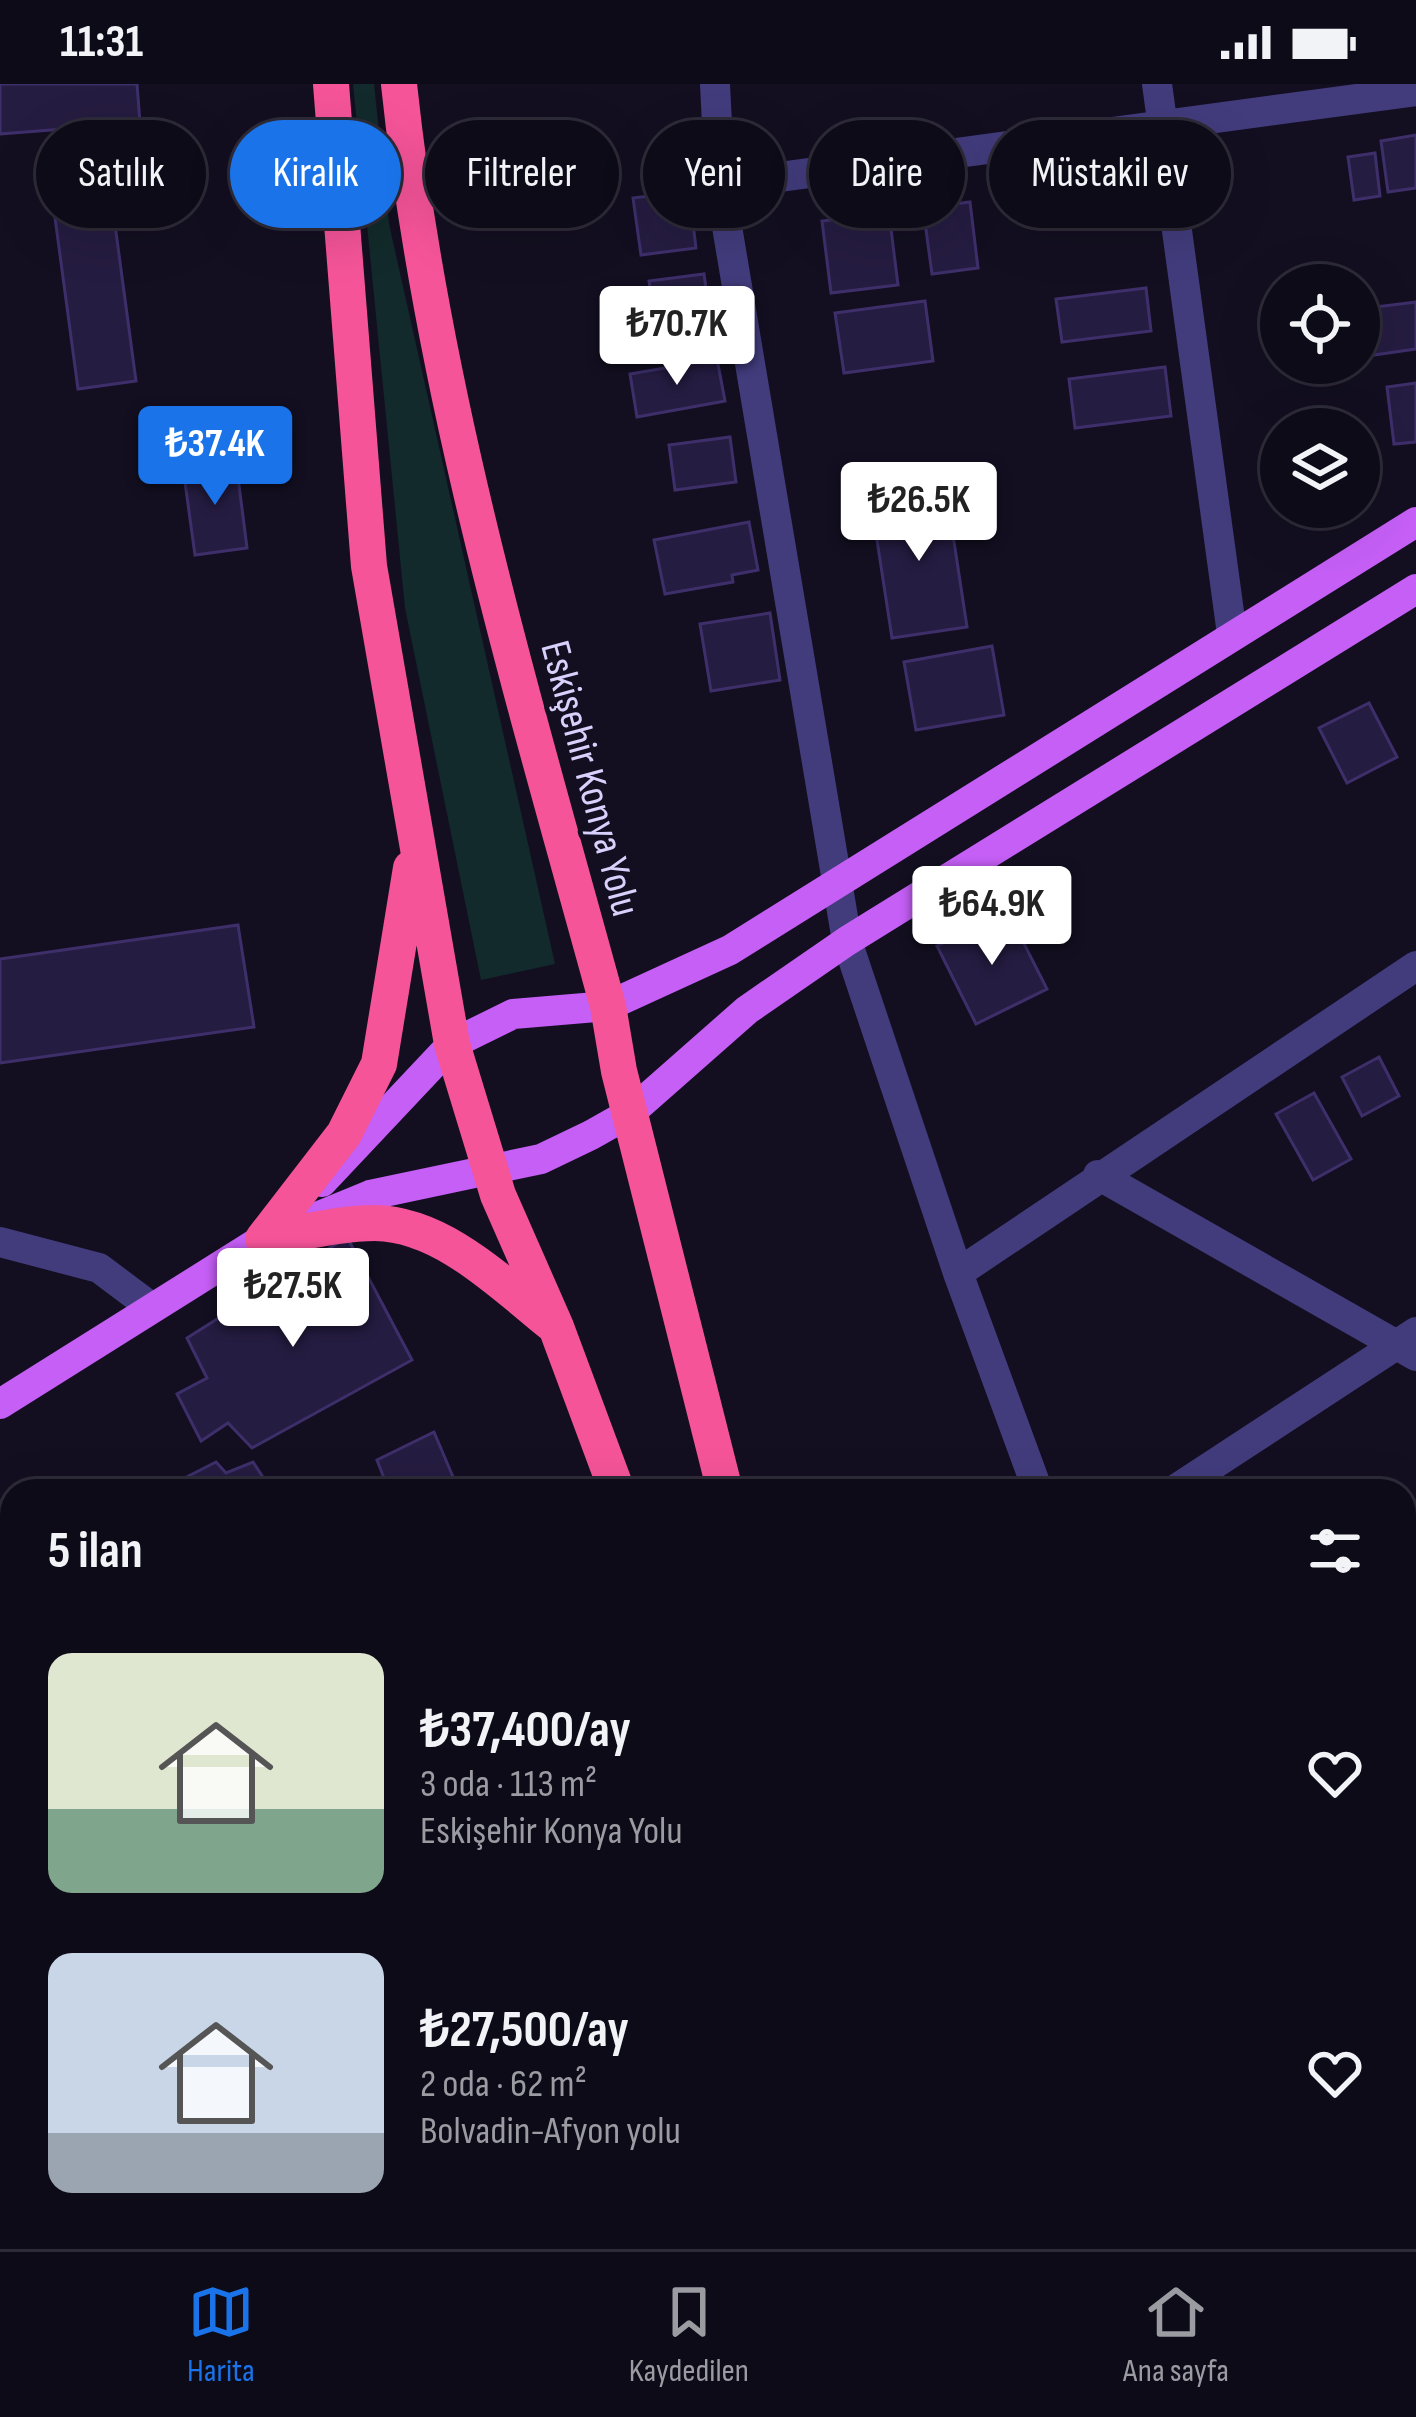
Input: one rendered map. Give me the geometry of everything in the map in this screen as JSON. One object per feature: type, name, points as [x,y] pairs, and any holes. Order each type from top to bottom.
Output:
[{"type":"highway","points":[[332,84],[369,566],[452,1044],[490,1171],[556,1327],[613,1479]]},
{"type":"highway","name":"Eskişehir Konya Yolu","points":[[399,84],[407,159],[481,544],[608,1006],[630,1113],[722,1479]]},
{"type":"highway","points":[[262,1239],[344,1134],[379,1064],[415,832]]},
{"type":"highway","points":[[262,1239],[377,1223],[435,1240],[473,1260],[556,1327]]},
{"type":"main road","points":[[262,1239],[375,1132],[452,1044],[513,1014],[608,1006],[730,950],[1416,523]]},
{"type":"main road","points":[[0,1404],[262,1239],[370,1196],[542,1159],[630,1113],[747,1010],[848,941],[1416,589]]},
{"type":"street","points":[[715,84],[717,120]]},
{"type":"street","points":[[1157,84],[1162,120]]},
{"type":"street","points":[[1186,120],[1416,91]]},
{"type":"street","points":[[785,176],[989,147]]},
{"type":"street","points":[[727,228],[848,941],[958,1273],[1034,1479]]},
{"type":"street","points":[[1176,228],[1232,634]]},
{"type":"street","points":[[958,1273],[1098,1174],[1416,965]]},
{"type":"street","points":[[1098,1174],[1409,1345],[1191,1479]]},
{"type":"street","points":[[0,1242],[99,1268],[151,1307]]},
{"type":"green space","points":[[353,84],[374,84],[378,120],[357,120]]},
{"type":"green space","points":[[367,228],[390,228],[555,964],[481,980],[405,608]]},
{"type":"building","points":[[0,84],[137,84],[140,120],[36,120],[36,131],[0,134]]},
{"type":"building","points":[[1416,135],[1416,188],[1388,192],[1381,141]]},
{"type":"building","points":[[1375,153],[1380,196],[1354,200],[1348,157]]},
{"type":"building","points":[[643,197],[643,228],[694,228],[696,248],[641,255],[633,198]]},
{"type":"building","points":[[970,202],[978,268],[932,274],[926,228],[965,228],[965,203]]},
{"type":"building","points":[[56,228],[115,228],[136,381],[78,389]]},
{"type":"building","points":[[823,228],[891,228],[898,285],[831,293]]},
{"type":"building","points":[[704,274],[712,330],[657,337],[649,281]]},
{"type":"building","points":[[1146,288],[1151,331],[1062,342],[1056,299]]},
{"type":"building","points":[[925,301],[933,361],[844,373],[835,313]]},
{"type":"building","points":[[1416,302],[1416,349],[1380,354],[1380,306]]},
{"type":"building","points":[[717,359],[725,401],[637,417],[630,374]]},
{"type":"building","points":[[1165,367],[1171,416],[1075,428],[1069,379]]},
{"type":"building","points":[[1416,383],[1416,442],[1394,444],[1387,387]]},
{"type":"building","points":[[730,437],[736,482],[675,490],[669,445]]},
{"type":"building","points":[[236,461],[247,548],[195,555],[183,468]]},
{"type":"building","points":[[946,489],[967,627],[892,638],[871,501]]},
{"type":"building","points":[[749,522],[758,570],[732,575],[733,582],[665,594],[654,540]]},
{"type":"building","points":[[770,613],[780,680],[711,691],[700,624]]},
{"type":"building","points":[[992,646],[1004,715],[916,730],[904,662]]},
{"type":"building","points":[[1369,703],[1397,757],[1347,783],[1319,728]]},
{"type":"building","points":[[1008,912],[1047,989],[976,1024],[937,946]]},
{"type":"building","points":[[238,925],[254,1027],[0,1063],[0,959]]},
{"type":"building","points":[[1379,1057],[1399,1096],[1362,1116],[1342,1077]]},
{"type":"building","points":[[1314,1093],[1351,1159],[1313,1180],[1276,1114]]},
{"type":"building","points":[[347,1237],[412,1360],[252,1448],[228,1423],[201,1441],[177,1394],[207,1378],[187,1338]]},
{"type":"building","points":[[434,1432],[454,1479],[384,1479],[377,1460]]},
{"type":"building","points":[[216,1462],[226,1473],[253,1462],[264,1479],[183,1479]]}]
